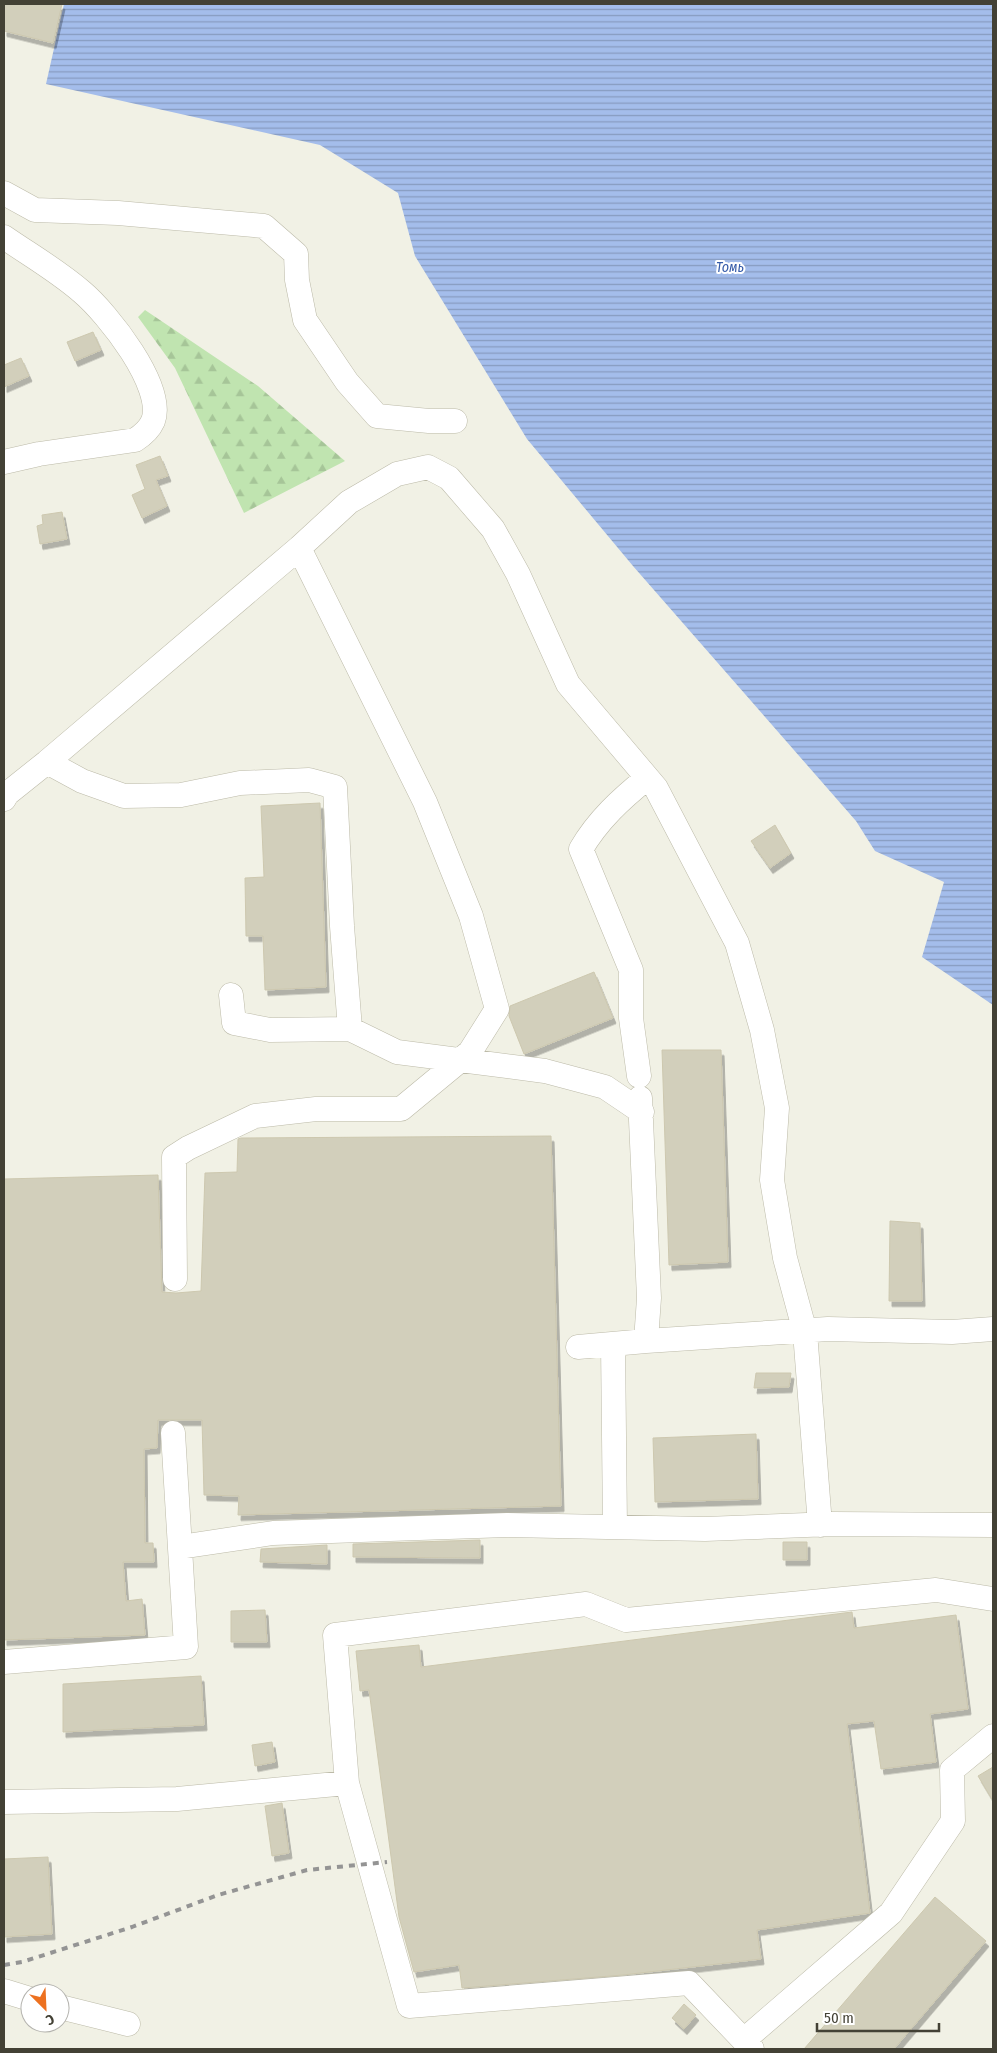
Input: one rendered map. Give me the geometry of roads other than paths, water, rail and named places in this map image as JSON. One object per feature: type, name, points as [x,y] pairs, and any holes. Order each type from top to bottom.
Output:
[{"type":"street","points":[[4,193],[34,210],[118,213],[264,226],[296,254],[297,280],[306,320],[347,382],[378,416],[429,421],[455,421]]},
{"type":"street","points":[[4,237],[82,291],[109,318],[132,350],[153,395],[154,420],[147,432],[135,440],[39,454],[4,462]]},
{"type":"street","points":[[4,799],[7,794],[299,548],[349,502],[397,474],[428,468],[449,478],[493,529],[518,574],[568,684],[656,788],[737,943],[762,1030],[777,1108],[772,1180],[785,1258],[805,1332],[820,1525]]},
{"type":"street","points":[[175,1280],[174,1157],[188,1148],[255,1116],[316,1109],[401,1109],[470,1052],[497,1009],[471,916],[425,802],[299,548]]},
{"type":"street","points":[[47,762],[82,781],[124,796],[181,795],[240,783],[309,780],[335,787],[342,926],[350,1029]]},
{"type":"street","points":[[646,1340],[649,1298],[642,1112],[631,1018],[631,970],[581,849],[592,830],[615,805],[647,778]]},
{"type":"street","points":[[231,995],[234,1023],[270,1030],[350,1029],[397,1052],[545,1071],[605,1087],[642,1112]]},
{"type":"street","points":[[578,1347],[646,1340],[805,1332],[828,1329],[952,1332],[993,1330]]},
{"type":"street","points":[[613,1344],[615,1528]]},
{"type":"street","points":[[4,1662],[186,1647],[173,1434]]},
{"type":"street","points":[[180,1547],[273,1533],[507,1526],[705,1529],[820,1525],[993,1524]]},
{"type":"street","points":[[993,1599],[936,1590],[626,1620],[586,1604],[335,1635],[348,1783],[409,2006],[689,1983],[748,2045],[891,1913],[953,1821],[952,1770],[993,1736]]},
{"type":"street","points":[[4,1802],[177,1799],[348,1783]]},
{"type":"street","points":[[4,1991],[20,1996]]},
{"type":"street","points":[[70,2010],[128,2024]]},
{"type":"water","name":"Томь","points":[[64,4],[993,4],[993,1005],[922,957],[944,882],[875,851],[856,821],[633,566],[527,439],[415,256],[398,193],[320,145],[46,84]]},
{"type":"railway","points":[[4,1965],[22,1962],[132,1927],[218,1895],[307,1870],[387,1862]]}]
